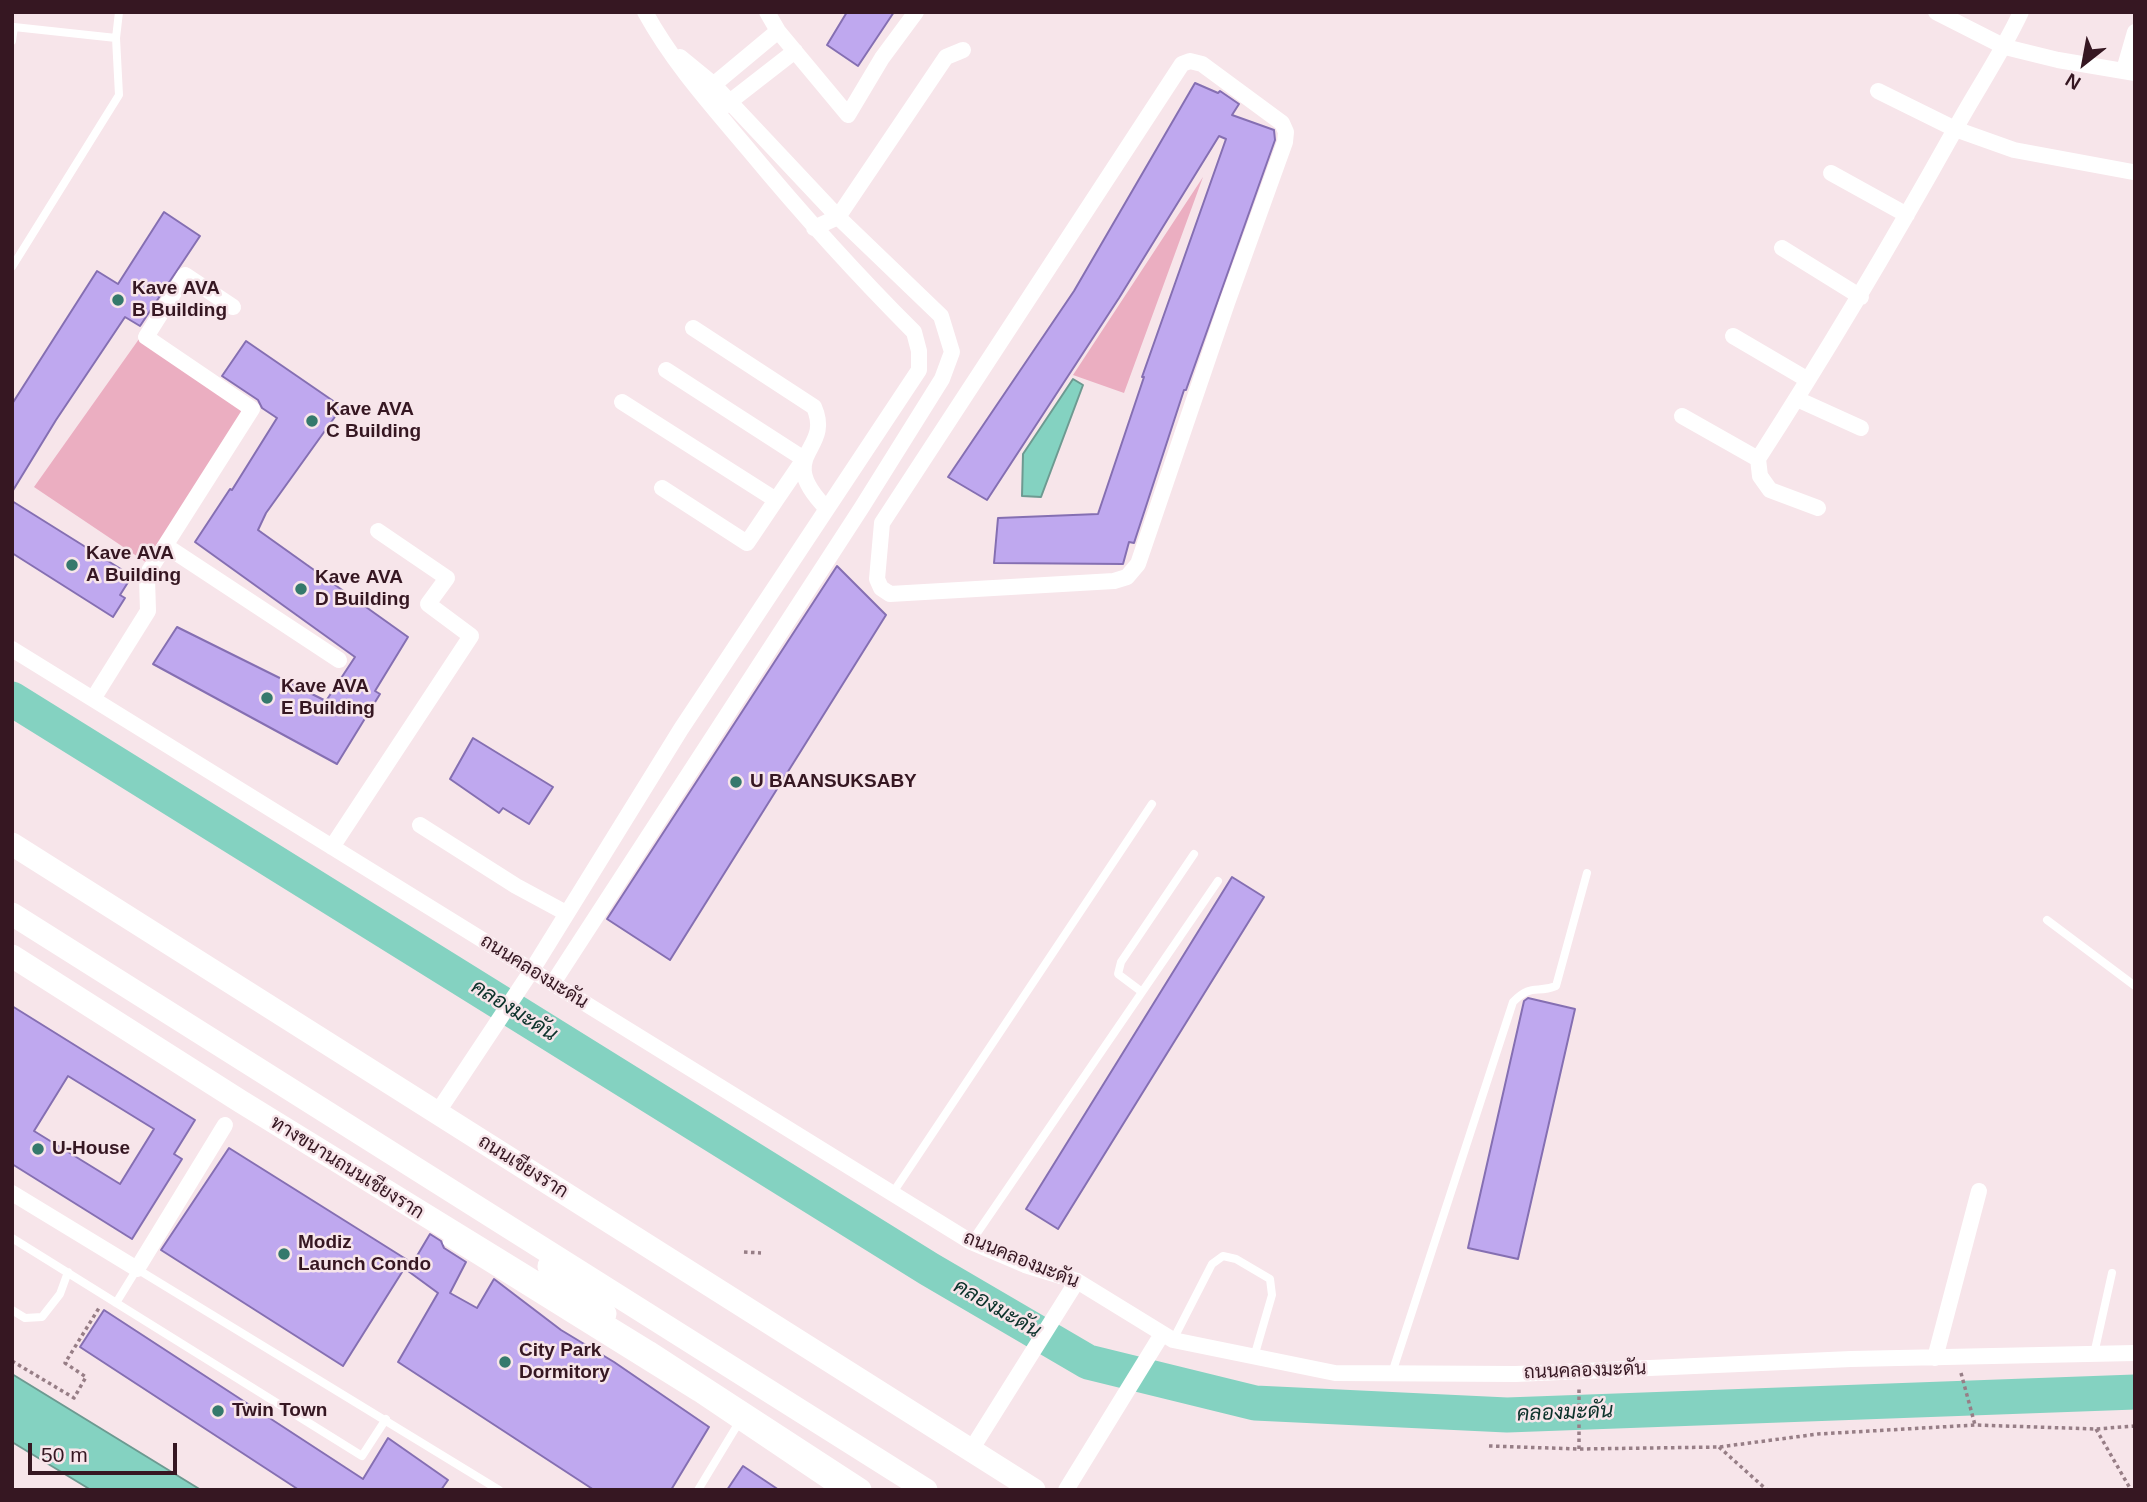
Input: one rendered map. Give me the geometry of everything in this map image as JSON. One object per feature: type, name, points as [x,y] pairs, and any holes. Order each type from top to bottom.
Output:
[{"type":"main road","name":"ถนนเชียงราก","points":[[12,844],[1034,1490]]},
{"type":"main road","points":[[12,914],[926,1490]]},
{"type":"main road","name":"ทางขนานถนนเชียงราก","points":[[12,956],[240,1101],[438,1232],[648,1352],[740,1420],[860,1490]]},
{"type":"main road","points":[[468,1200],[566,1279],[648,1352]]},
{"type":"street","points":[[553,983],[862,507],[942,379],[952,352],[941,316],[838,217],[731,103],[707,90],[660,39],[645,12]]},
{"type":"street","points":[[767,12],[778,31],[848,115],[883,58],[916,12]]},
{"type":"street","points":[[1936,12],[2005,47],[2050,59],[2129,72],[2135,32]]},
{"type":"street","points":[[1818,508],[1770,490],[1760,476],[1758,459],[1861,296],[1955,129],[2005,47],[2021,12]]},
{"type":"street","points":[[707,90],[778,31]]},
{"type":"street","points":[[814,228],[838,217],[946,57],[962,50]]},
{"type":"street","points":[[716,111],[731,103],[795,51]]},
{"type":"street","points":[[1190,61],[1202,64],[1282,123],[1286,132],[1285,142],[1138,564],[1127,577],[1114,581],[890,594],[881,587],[877,579],[882,523],[1182,64],[1190,61]]},
{"type":"street","points":[[437,1113],[528,976],[681,729],[919,370],[919,351],[914,332],[814,228],[716,111],[707,90]]},
{"type":"street","points":[[1878,91],[1955,129],[2014,149],[2133,172]]},
{"type":"street","points":[[1831,173],[1908,215]]},
{"type":"street","points":[[1782,248],[1861,296]]},
{"type":"street","points":[[93,699],[148,611],[147,578],[252,409],[146,337],[185,275],[233,307]]},
{"type":"street","points":[[914,332],[941,316]]},
{"type":"street","points":[[662,488],[747,543],[804,459],[819,429],[820,420],[814,407],[693,328]]},
{"type":"street","points":[[1733,336],[1808,380]]},
{"type":"street","points":[[666,370],[804,459]]},
{"type":"street","points":[[919,370],[942,379]]},
{"type":"street","points":[[1797,399],[1861,428]]},
{"type":"street","points":[[622,402],[776,500]]},
{"type":"street","points":[[1682,416],[1758,459]]},
{"type":"street","points":[[804,459],[802,473],[805,482],[827,509]]},
{"type":"street","points":[[839,491],[882,523]]},
{"type":"street","points":[[332,847],[471,636],[428,604],[447,578],[379,531]]},
{"type":"street","points":[[166,546],[339,660]]},
{"type":"street","name":"ถนนคลองมะดัน","points":[[12,649],[332,847],[528,976],[553,983],[971,1242],[1073,1286],[1167,1337],[1335,1373],[1516,1374],[1851,1359],[2135,1353]]},
{"type":"street","points":[[421,825],[516,886],[566,913]]},
{"type":"street","points":[[12,1193],[137,1269],[226,1125]]},
{"type":"street","points":[[1935,1358],[1979,1191]]},
{"type":"street","points":[[971,1450],[1073,1286]]},
{"type":"street","points":[[1066,1490],[1151,1351],[1167,1337]]},
{"type":"lane","points":[[12,267],[119,95],[116,38],[118,12]]},
{"type":"lane","points":[[12,41],[15,27],[116,38]]},
{"type":"lane","points":[[892,1194],[1152,804]]},
{"type":"lane","points":[[1142,992],[1118,974],[1121,962],[1194,854]]},
{"type":"lane","points":[[1392,1373],[1513,1002],[1523,992],[1535,987],[1556,986],[1587,873]]},
{"type":"lane","points":[[971,1242],[1218,881]]},
{"type":"lane","points":[[2047,920],[2135,986]]},
{"type":"lane","points":[[226,1125],[240,1101]]},
{"type":"lane","points":[[438,1232],[696,1397],[740,1420],[834,1490]]},
{"type":"lane","points":[[12,1238],[362,1456],[386,1419]]},
{"type":"lane","points":[[1167,1337],[1212,1264],[1223,1256],[1246,1264],[1270,1279],[1272,1295],[1254,1357]]},
{"type":"lane","points":[[116,1303],[137,1269],[499,1490]]},
{"type":"lane","points":[[12,1310],[24,1318],[43,1317],[60,1294],[68,1272]]},
{"type":"lane","points":[[2094,1354],[2112,1273]]},
{"type":"lane","points":[[698,1490],[740,1420]]},
{"type":"path","points":[[744,1252],[761,1253]]},
{"type":"path","points":[[12,1361],[74,1398],[86,1377],[65,1363],[100,1307],[93,1303],[99,1292]]},
{"type":"path","points":[[1960,1370],[1975,1425]]},
{"type":"path","points":[[1579,1383],[1579,1449]]},
{"type":"path","points":[[1489,1446],[1579,1449],[1719,1447],[1818,1434],[1975,1425],[2096,1429],[2135,1426]]},
{"type":"path","points":[[2096,1429],[2131,1490]]},
{"type":"path","points":[[1719,1447],[1767,1490]]},
{"type":"shaded area","points":[[1203,177],[1124,393],[1073,375]]},
{"type":"shaded area","points":[[139,339],[255,416],[153,567],[34,487]]},
{"type":"shaded area","points":[[1073,379],[1083,385],[1041,497],[1022,496],[1023,454]]},
{"type":"shaded area","points":[[12,1374],[201,1490],[91,1490],[12,1442]]},
{"type":"building","points":[[847,12],[894,12],[858,66],[827,45]]},
{"type":"building","points":[[1195,83],[1218,93],[1220,91],[1239,104],[1232,115],[1274,130],[1275,140],[1184,390],[1134,543],[1129,542],[1123,564],[994,563],[998,518],[1098,514],[1142,377],[1226,139],[1219,136],[1119,298],[987,500],[948,477],[1074,291]]},
{"type":"building","name":"Kave AVA B Building","points":[[164,212],[200,236],[140,326],[125,317],[12,492],[12,404],[97,271],[118,284]]},
{"type":"building","points":[[246,341],[342,407],[266,513],[258,530],[408,637],[375,691],[380,694],[337,764],[153,664],[177,627],[326,701],[355,657],[195,542],[230,489],[232,490],[277,418],[262,408],[258,400],[222,376]]},
{"type":"building","name":"Kave AVA A Building","points":[[12,501],[132,576],[120,595],[125,598],[113,617],[12,553]]},
{"type":"building","name":"U BAANSUKSABY","points":[[837,566],[886,615],[670,960],[607,919]]},
{"type":"building","points":[[473,738],[553,787],[529,824],[503,808],[499,813],[450,779]]},
{"type":"building","points":[[1232,877],[1264,897],[1058,1229],[1026,1209]]},
{"type":"building","points":[[1528,998],[1575,1009],[1518,1259],[1468,1248],[1524,1001]]},
{"type":"building","points":[[12,1006],[195,1120],[174,1154],[182,1159],[132,1239],[12,1164]],"holes":[[[68,1076],[154,1129],[120,1184],[34,1131]]]},
{"type":"building","name":"Modiz Launch Condo","points":[[229,1148],[409,1261],[343,1366],[161,1250]]},
{"type":"building","name":"City Park Dormitory","points":[[430,1234],[441,1241],[444,1248],[466,1262],[450,1293],[477,1308],[494,1279],[561,1330],[614,1362],[709,1427],[671,1490],[594,1490],[398,1362],[438,1293],[408,1271]]},
{"type":"building","name":"Twin Town","points":[[104,1310],[363,1479],[388,1438],[448,1480],[441,1490],[299,1490],[80,1347]]},
{"type":"building","points":[[743,1466],[779,1490],[727,1490]]},
{"type":"waterway","name":"คลองมะดัน","points":[[12,699],[929,1269],[1088,1362],[1255,1403],[1507,1415],[2135,1392]]},
{"type":"place","name":"Kave AVA B Building","points":[[118,300]]},
{"type":"place","name":"Kave AVA C Building","points":[[312,421]]},
{"type":"place","name":"Kave AVA A Building","points":[[72,565]]},
{"type":"place","name":"Kave AVA D Building","points":[[301,589]]},
{"type":"place","name":"Kave AVA E Building","points":[[267,698]]},
{"type":"place","name":"U BAANSUKSABY","points":[[736,782]]},
{"type":"place","name":"U-House","points":[[38,1149]]},
{"type":"place","name":"Modiz Launch Condo","points":[[284,1254]]},
{"type":"place","name":"City Park Dormitory","points":[[505,1362]]},
{"type":"place","name":"Twin Town","points":[[218,1411]]}]
